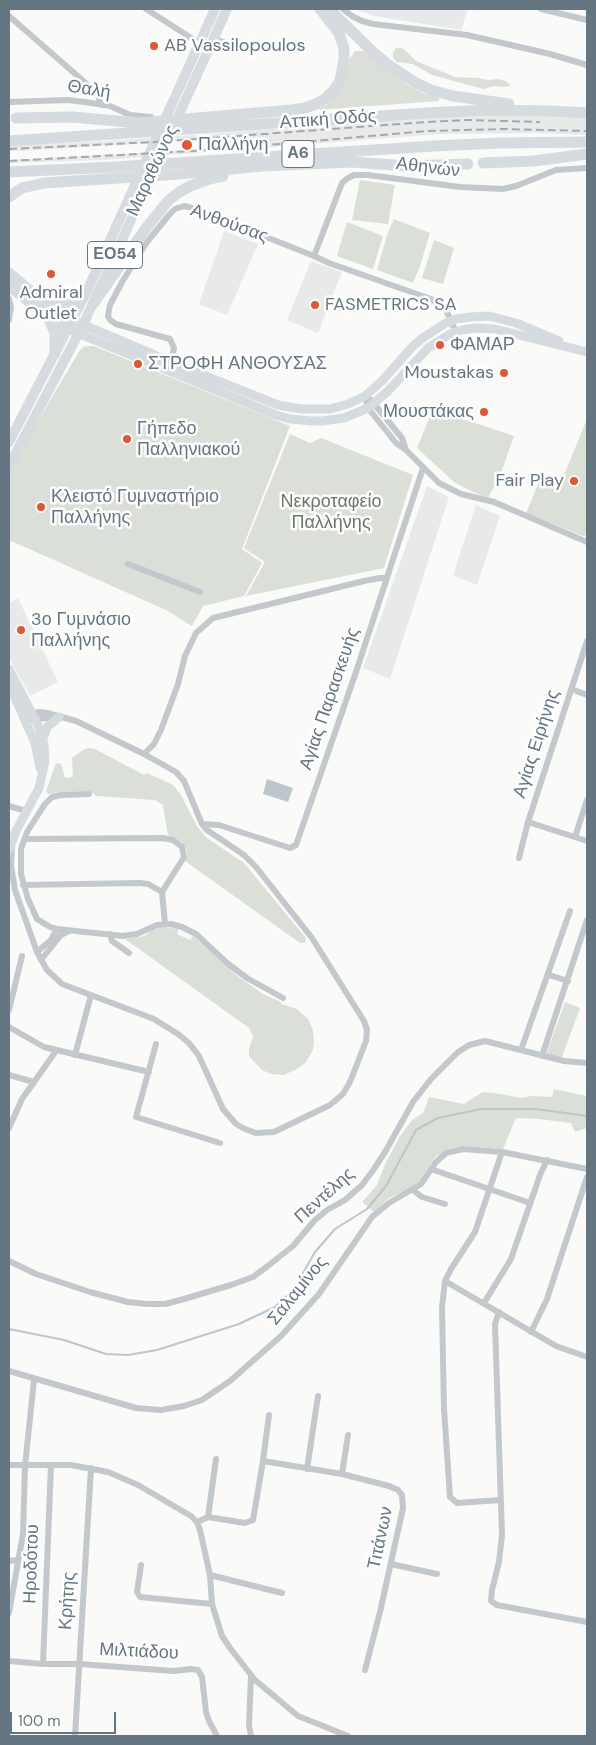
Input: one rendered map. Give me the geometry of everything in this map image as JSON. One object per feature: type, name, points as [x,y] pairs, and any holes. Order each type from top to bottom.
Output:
[{"type":"highway","points":[[16,118],[72,117],[139,123],[305,108],[326,98],[334,90],[340,81],[343,70],[344,49],[339,33],[320,9]]},
{"type":"highway","points":[[329,9],[386,63],[414,82],[431,90],[453,96],[552,111]]},
{"type":"highway","name":"Αττική Οδός","points":[[9,141],[426,113],[488,110],[587,113]]},
{"type":"highway","name":"Αττική Οδός","points":[[9,172],[115,167],[444,145],[587,142]]},
{"type":"highway","points":[[483,163],[534,161],[587,154]]},
{"type":"highway","points":[[9,196],[27,186],[44,183],[180,174],[262,166],[352,162],[407,166],[468,164]]},
{"type":"highway","points":[[93,304],[146,227],[168,201],[178,193],[190,186],[217,177],[302,165]]},
{"type":"highway","points":[[9,274],[37,297],[51,304],[68,304],[77,301],[86,293]]},
{"type":"highway","points":[[9,286],[47,315],[75,327]]},
{"type":"highway","points":[[47,315],[55,333],[55,354]]},
{"type":"main road","name":"Μαραθώνος","points":[[9,466],[75,327],[86,293],[164,117],[215,9]]},
{"type":"main road","name":"Μαραθώνος","points":[[9,442],[55,354],[93,304],[226,9]]},
{"type":"street","points":[[146,9],[199,43]]},
{"type":"street","points":[[343,9],[352,16],[367,23],[476,37],[550,54],[587,65]]},
{"type":"street","points":[[540,9],[587,20]]},
{"type":"street","points":[[9,16],[97,93],[100,97],[100,104]]},
{"type":"street","points":[[213,38],[233,46]]},
{"type":"street","name":"Θαλή","points":[[9,101],[66,100],[100,104],[130,115],[164,117]]},
{"type":"street","name":"Αθηνών","points":[[314,256],[342,183],[354,175],[460,187],[503,189],[524,184],[556,170],[587,168]]},
{"type":"street","name":"Ανθούσας","points":[[171,362],[174,348],[170,338],[116,324],[108,316],[114,296],[159,225],[176,209],[184,206],[314,256],[328,264],[431,299],[446,310],[456,332]]},
{"type":"street","points":[[9,299],[11,307],[9,320]]},
{"type":"street","points":[[75,327],[290,408],[330,409],[348,404],[365,396],[418,341],[451,321],[470,317],[488,316],[508,320],[585,351]]},
{"type":"street","points":[[75,327],[290,420],[311,422],[333,420],[372,406],[428,348],[456,332],[475,328],[495,329],[585,351]]},
{"type":"street","points":[[365,396],[396,443],[406,450],[439,483],[454,491],[494,502],[587,542]]},
{"type":"street","name":"Αγίας Παρασκευής","points":[[202,824],[219,825],[290,848],[296,845],[423,468]]},
{"type":"street","points":[[128,564],[200,592]]},
{"type":"street","points":[[144,754],[154,744],[161,730],[178,684],[185,656],[196,633],[213,618],[364,581],[386,578]]},
{"type":"street","name":"Αγίας Ειρήνης","points":[[519,858],[528,822],[587,641]]},
{"type":"street","points":[[9,669],[34,716],[43,739],[46,761],[38,791],[26,811],[10,846],[13,881],[18,901],[37,952],[47,970],[57,980],[154,1019],[170,1028],[189,1044],[203,1063],[223,1109],[232,1120],[245,1130],[262,1134],[281,1130],[330,1105],[347,1088],[366,1041],[366,1025],[312,938],[256,867],[244,855],[207,830],[202,824],[181,777],[171,769],[80,722],[59,717],[34,716],[24,718]]},
{"type":"street","points":[[9,684],[36,743],[40,759],[38,791]]},
{"type":"street","points":[[571,689],[587,695]]},
{"type":"street","points":[[43,739],[47,727],[59,717]]},
{"type":"street","points":[[90,794],[52,797],[30,826],[21,849],[20,866],[23,885],[37,919],[50,926],[71,931],[110,934],[134,935],[154,926],[165,924],[182,927],[190,931],[236,970],[283,998]]},
{"type":"street","points":[[575,837],[587,800]]},
{"type":"street","points":[[9,806],[26,811]]},
{"type":"street","points":[[528,822],[587,841]]},
{"type":"street","points":[[25,839],[170,839],[182,847],[184,857],[162,892],[165,924]]},
{"type":"street","points":[[23,885],[139,883],[148,884],[162,892]]},
{"type":"street","points":[[521,1050],[570,912]]},
{"type":"street","points":[[542,1056],[587,920]]},
{"type":"street","points":[[37,952],[51,940],[58,928]]},
{"type":"street","points":[[41,960],[61,935],[71,931]]},
{"type":"street","points":[[110,934],[112,941],[129,953]]},
{"type":"street","points":[[9,1010],[22,956]]},
{"type":"street","points":[[549,974],[568,981]]},
{"type":"street","points":[[75,1055],[91,995]]},
{"type":"street","points":[[9,1027],[39,1045],[56,1051],[149,1072]]},
{"type":"street","name":"Πεντέλης","points":[[9,1261],[36,1274],[82,1290],[128,1302],[147,1304],[165,1304],[252,1277],[293,1246],[314,1221],[327,1210],[345,1200],[362,1185],[374,1169],[412,1102],[431,1079],[457,1053],[469,1045],[485,1041],[564,1061],[587,1063]]},
{"type":"street","points":[[156,1044],[136,1116],[220,1143]]},
{"type":"street","points":[[9,1128],[19,1105],[56,1051]]},
{"type":"street","points":[[9,1075],[34,1082]]},
{"type":"street","name":"Σαλαμίνος","points":[[9,1371],[34,1380],[136,1408],[161,1410],[184,1406],[202,1400],[230,1381],[281,1336],[319,1294],[372,1217],[389,1203],[421,1184],[441,1157],[453,1151],[463,1149],[502,1152],[587,1169]]},
{"type":"street","points":[[500,1500],[457,1503],[450,1498],[444,1409],[442,1307],[445,1281],[474,1232],[502,1152]]},
{"type":"street","points":[[484,1303],[511,1259],[547,1160]]},
{"type":"street","points":[[431,1169],[530,1203]]},
{"type":"street","points":[[531,1332],[553,1283],[587,1177]]},
{"type":"street","points":[[413,1190],[422,1197],[445,1204]]},
{"type":"street","points":[[445,1281],[556,1346],[587,1357]]},
{"type":"street","points":[[499,1312],[495,1324],[501,1548],[491,1601],[497,1605],[587,1622]]},
{"type":"street","points":[[9,1613],[22,1534],[25,1466],[34,1380]]},
{"type":"street","points":[[307,1469],[318,1396]]},
{"type":"street","points":[[197,1522],[208,1517],[243,1523],[250,1522],[255,1515],[269,1415]]},
{"type":"street","points":[[342,1474],[348,1435]]},
{"type":"street","points":[[208,1517],[216,1459]]},
{"type":"street","name":"Τιτάνων","points":[[263,1461],[342,1474],[389,1486],[398,1490],[402,1496],[403,1508],[365,1670]]},
{"type":"street","points":[[9,1465],[51,1465],[91,1468],[108,1472],[138,1484],[182,1510],[197,1522],[200,1530],[210,1575],[212,1604],[222,1636],[251,1676],[298,1716],[348,1736]]},
{"type":"street","name":"Ηροδότου","points":[[43,1664],[51,1465]]},
{"type":"street","name":"Κρήτης","points":[[75,1736],[91,1468]]},
{"type":"street","points":[[9,1560],[17,1560]]},
{"type":"street","points":[[391,1564],[437,1574]]},
{"type":"street","points":[[141,1565],[137,1592],[140,1597],[212,1604]]},
{"type":"street","points":[[210,1575],[282,1593]]},
{"type":"street","name":"Μιλτιάδου","points":[[9,1661],[174,1671],[198,1670],[202,1677],[206,1712],[217,1736]]},
{"type":"street","points":[[251,1676],[249,1725],[251,1736]]},
{"type":"shaded area","points":[[355,9],[468,9],[461,30],[374,16]]},
{"type":"shaded area","points":[[483,115],[587,116],[587,135],[537,133],[439,134],[104,160],[9,163],[9,160],[211,148],[210,139],[21,151],[9,151],[9,145],[210,134],[403,118]]},
{"type":"shaded area","points":[[224,231],[258,244],[227,315],[199,304]]},
{"type":"shaded area","points":[[311,261],[342,272],[318,333],[287,320]]},
{"type":"shaded area","points":[[427,486],[449,497],[390,679],[363,668]]},
{"type":"shaded area","points":[[476,505],[500,516],[477,585],[453,575]]},
{"type":"shaded area","name":"3ο Γυμνάσιο Παλλήνης","points":[[18,598],[58,682],[30,696],[9,658],[9,603]]},
{"type":"shaded area","points":[[267,779],[293,788],[288,802],[263,794]]},
{"type":"green space","points":[[396,48],[405,50],[416,61],[455,77],[498,79],[506,81],[511,86],[494,86],[484,89],[432,75],[413,64],[397,62],[393,58]]},
{"type":"green space","points":[[355,51],[364,51],[409,86],[425,94],[439,97],[439,101],[317,110],[328,104],[343,84],[349,60]]},
{"type":"green space","points":[[360,180],[395,185],[388,224],[352,220]]},
{"type":"green space","points":[[394,219],[430,233],[413,283],[377,270],[387,235]]},
{"type":"green space","points":[[347,222],[383,236],[373,269],[337,256]]},
{"type":"green space","points":[[434,240],[454,248],[443,284],[422,278]]},
{"type":"green space","points":[[94,346],[290,426],[242,549],[262,563],[244,596],[203,606],[192,626],[166,610],[9,540],[9,471],[78,353],[83,347]]},
{"type":"green space","points":[[433,409],[514,436],[501,473],[488,498],[454,482],[417,448]]},
{"type":"green space","name":"Fair Play","points":[[587,419],[587,529],[585,536],[583,536],[526,513],[541,477],[560,485]]},
{"type":"green space","name":"Νεκροταφείο Παλλήνης","points":[[290,434],[310,443],[321,438],[413,475],[384,568],[246,596],[265,562],[244,548]]},
{"type":"green space","points":[[89,748],[95,749],[144,775],[147,773],[173,785],[181,795],[197,826],[207,838],[244,863],[306,938],[305,943],[300,943],[185,861],[187,855],[186,848],[181,842],[168,835],[163,805],[155,800],[96,796],[90,791],[48,794],[46,791],[56,763],[61,764],[65,778],[73,777],[72,758]]},
{"type":"green space","points":[[162,927],[178,929],[177,934],[190,940],[193,936],[236,975],[263,994],[281,1002],[281,1004],[297,1009],[308,1019],[313,1030],[314,1043],[313,1050],[306,1062],[284,1075],[271,1074],[262,1070],[249,1056],[253,1036],[249,1028],[125,939],[140,937]]},
{"type":"green space","points":[[565,1002],[580,1008],[560,1062],[545,1058]]},
{"type":"green space","points":[[554,1089],[587,1096],[587,1128],[575,1132],[571,1123],[516,1118],[503,1149],[464,1146],[451,1148],[435,1157],[419,1181],[411,1188],[389,1198],[374,1212],[362,1202],[377,1185],[385,1164],[400,1136],[412,1120],[423,1113],[429,1097],[464,1104],[483,1092],[522,1098],[531,1096],[552,1097]]},
{"type":"waterway","points":[[9,1329],[64,1340],[106,1354],[128,1355],[157,1350],[239,1324],[275,1307],[294,1289],[315,1252],[335,1229],[367,1209],[386,1186],[416,1130],[438,1118],[481,1109],[536,1109],[587,1116]]},
{"type":"railway","points":[[9,149],[155,142],[427,122],[468,120],[540,122]]},
{"type":"railway","points":[[9,161],[211,150],[427,131],[504,129],[587,131]]},
{"type":"place","name":"AB Vassilopoulos","points":[[154,46]]},
{"type":"place","name":"Παλλήνη","points":[[187,145]]},
{"type":"place","name":"Admiral Outlet","points":[[51,274]]},
{"type":"place","name":"FASMETRICS SA","points":[[315,305]]},
{"type":"place","name":"ΦΑΜΑΡ","points":[[440,345]]},
{"type":"place","name":"ΣΤΡΟΦΗ ΑΝΘΟΥΣΑΣ","points":[[138,364]]},
{"type":"place","name":"Moustakas","points":[[504,373]]},
{"type":"place","name":"Μουστάκας","points":[[484,412]]},
{"type":"place","name":"Γήπεδο Παλληνιακού","points":[[127,439]]},
{"type":"place","name":"Fair Play","points":[[574,481]]},
{"type":"place","name":"Κλειστό Γυμναστήριο Παλλήνης","points":[[41,507]]},
{"type":"place","name":"3ο Γυμνάσιο Παλλήνης","points":[[21,630]]}]
